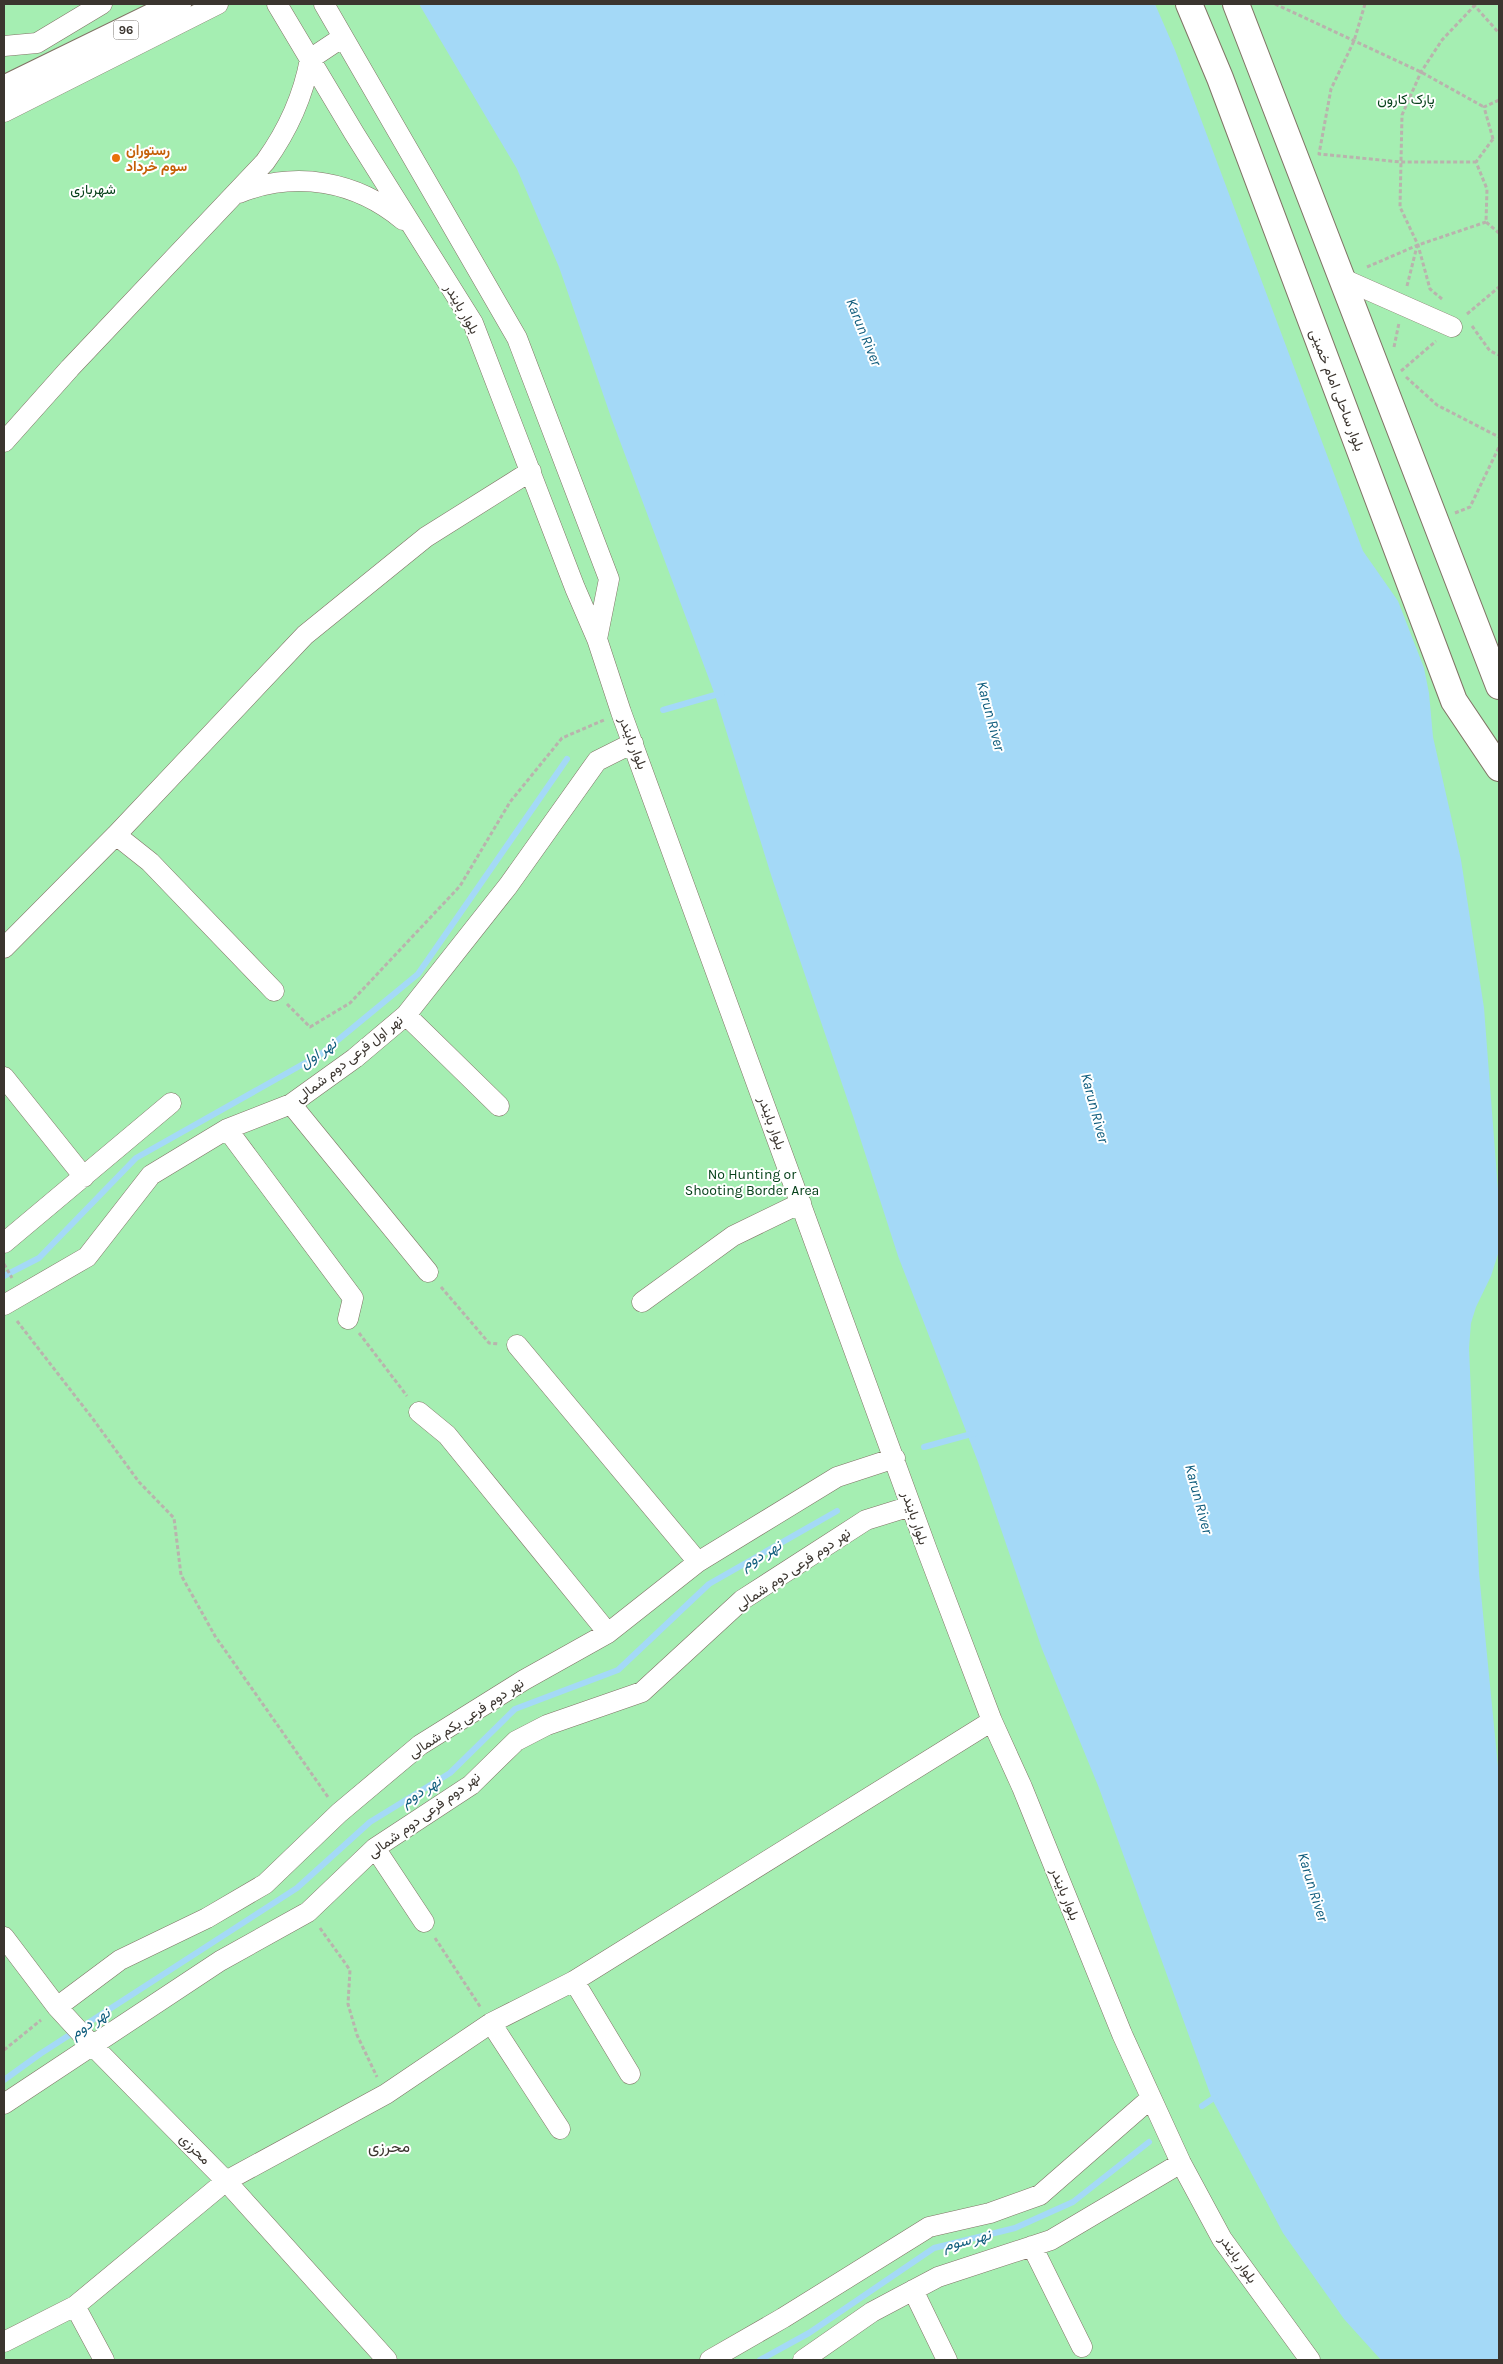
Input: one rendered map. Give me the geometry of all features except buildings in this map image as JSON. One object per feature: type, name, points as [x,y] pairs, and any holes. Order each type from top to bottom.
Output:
[{"type":"main road","name":"96","points":[[4,89],[178,4]]},
{"type":"main road","name":"بلوار ساحلی امام خمینی","points":[[1189,4],[1220,78],[1454,701],[1499,768]]},
{"type":"main road","points":[[1236,4],[1499,686]]},
{"type":"street","points":[[4,46],[37,43],[102,4]]},
{"type":"street","points":[[4,112],[218,4]]},
{"type":"street","name":"بلوار بایندر","points":[[277,4],[417,235],[473,323],[575,588],[597,639],[621,712],[911,1506],[992,1721],[1022,1786],[1150,2099],[1181,2163],[1222,2239],[1310,2360]]},
{"type":"street","name":"بلوار بایندر","points":[[324,4],[517,338],[609,579],[597,639]]},
{"type":"street","points":[[4,442],[265,162],[283,136],[299,102],[310,59],[343,37]]},
{"type":"street","points":[[232,196],[269,183],[289,180],[328,183],[348,188],[386,206],[417,235]]},
{"type":"street","points":[[1341,278],[1461,325]]},
{"type":"street","points":[[4,948],[116,835],[305,635],[426,537],[531,471]]},
{"type":"street","name":"نهر اول فرعی دوم شمالی","points":[[4,1305],[87,1257],[151,1175],[227,1129],[291,1104],[355,1058],[406,1015],[508,886],[596,761],[633,744]]},
{"type":"street","points":[[116,835],[150,862],[274,991]]},
{"type":"street","points":[[406,1015],[499,1106]]},
{"type":"street","points":[[4,1076],[84,1177]]},
{"type":"street","points":[[4,1243],[170,1103]]},
{"type":"street","points":[[291,1104],[428,1272]]},
{"type":"street","points":[[227,1129],[353,1298],[348,1319]]},
{"type":"street","points":[[642,1302],[733,1236],[801,1203]]},
{"type":"street","points":[[517,1345],[698,1562]]},
{"type":"street","points":[[419,1412],[447,1435],[608,1634]]},
{"type":"street","name":"نهر دوم فرعی یکم شمالی","points":[[62,2012],[120,1960],[207,1918],[265,1884],[339,1813],[420,1745],[524,1680],[608,1634],[698,1562],[837,1477],[895,1458]]},
{"type":"street","name":"نهر دوم فرعی دوم شمالی","points":[[4,2104],[89,2041],[220,1961],[308,1912],[375,1848],[471,1785],[516,1741],[547,1725],[642,1692],[742,1600],[866,1520],[911,1506]]},
{"type":"street","points":[[4,2342],[75,2306],[226,2181],[386,2094],[491,2023],[574,1981],[992,1721]]},
{"type":"street","points":[[375,1848],[424,1922]]},
{"type":"street","name":"محرزی","points":[[4,1937],[62,2012],[226,2181],[387,2360]]},
{"type":"street","points":[[574,1981],[630,2074]]},
{"type":"street","points":[[491,2023],[560,2128]]},
{"type":"street","points":[[710,2360],[783,2318],[929,2227],[990,2213],[1040,2195],[1150,2099]]},
{"type":"street","points":[[803,2360],[872,2312],[938,2276],[1051,2240],[1181,2163]]},
{"type":"street","points":[[1032,2246],[1082,2347]]},
{"type":"street","points":[[913,2290],[947,2360]]},
{"type":"street","points":[[75,2306],[104,2360]]},
{"type":"path","points":[[1275,4],[1421,72],[1484,107],[1494,139]]},
{"type":"path","points":[[1365,4],[1354,42],[1332,89],[1319,154],[1401,162],[1476,162]]},
{"type":"path","points":[[1444,300],[1430,289],[1418,245],[1400,207],[1402,115],[1421,72],[1442,40],[1474,4],[1499,33]]},
{"type":"path","points":[[1484,107],[1499,100]]},
{"type":"path","points":[[1476,162],[1494,139]]},
{"type":"path","points":[[1494,139],[1499,140]]},
{"type":"path","points":[[1476,162],[1487,189],[1486,222]]},
{"type":"path","points":[[1341,278],[1418,245],[1486,222]]},
{"type":"path","points":[[1486,222],[1499,233]]},
{"type":"path","points":[[1461,325],[1490,350],[1499,355]]},
{"type":"path","points":[[1384,387],[1400,371],[1437,405],[1499,437]]},
{"type":"path","points":[[1435,521],[1470,506],[1499,448]]},
{"type":"path","points":[[274,991],[310,1027],[350,1003],[460,886],[510,802],[562,738],[621,712]]},
{"type":"path","points":[[4,1263],[16,1285]]},
{"type":"path","points":[[428,1272],[489,1343],[517,1345]]},
{"type":"path","points":[[4,1305],[93,1419],[139,1482],[174,1518],[181,1575],[215,1636],[339,1813]]},
{"type":"path","points":[[348,1319],[419,1412]]},
{"type":"path","points":[[308,1912],[350,1970],[348,2004],[357,2035],[386,2094]]},
{"type":"path","points":[[424,1922],[491,2023]]},
{"type":"path","points":[[4,2050],[62,2012]]},
{"type":"green space","name":"No Hunting or Shooting Border Area","points":[[4,4],[1499,4],[1499,2360],[4,2360]]},
{"type":"water","name":"Karun River","points":[[419,4],[1155,4],[1175,50],[1363,551],[1398,601],[1424,668],[1429,693],[1433,737],[1461,860],[1484,1008],[1499,1203],[1499,1251],[1491,1276],[1476,1307],[1471,1323],[1469,1348],[1479,1573],[1499,1777],[1499,2360],[1381,2360],[1344,2319],[1283,2233],[1212,2099],[1099,1788],[1042,1649],[978,1462],[898,1256],[854,1119],[772,878],[715,695],[612,420],[559,267],[517,169]]},
{"type":"waterway","points":[[663,710],[722,693]]},
{"type":"waterway","name":"نهر اول","points":[[4,1276],[39,1258],[136,1158],[321,1054],[418,974],[567,759]]},
{"type":"waterway","points":[[924,1447],[975,1433]]},
{"type":"waterway","name":"نهر دوم","points":[[4,2080],[40,2054],[297,1888],[370,1822],[450,1773],[515,1709],[618,1670],[709,1584],[837,1511]]},
{"type":"waterway","points":[[1202,2106],[1218,2095]]},
{"type":"waterway","name":"نهر سوم","points":[[760,2360],[809,2333],[934,2248],[1015,2228],[1073,2202],[1149,2142]]},
{"type":"place","name":"رستوران سوم خرداد","points":[[116,158]]},
{"type":"district","name":"محرزی","points":[[389,2146]]},
{"type":"park label","name":"پارک کارون","points":[[1406,99]]},
{"type":"park label","name":"شهربازی","points":[[93,189]]}]
